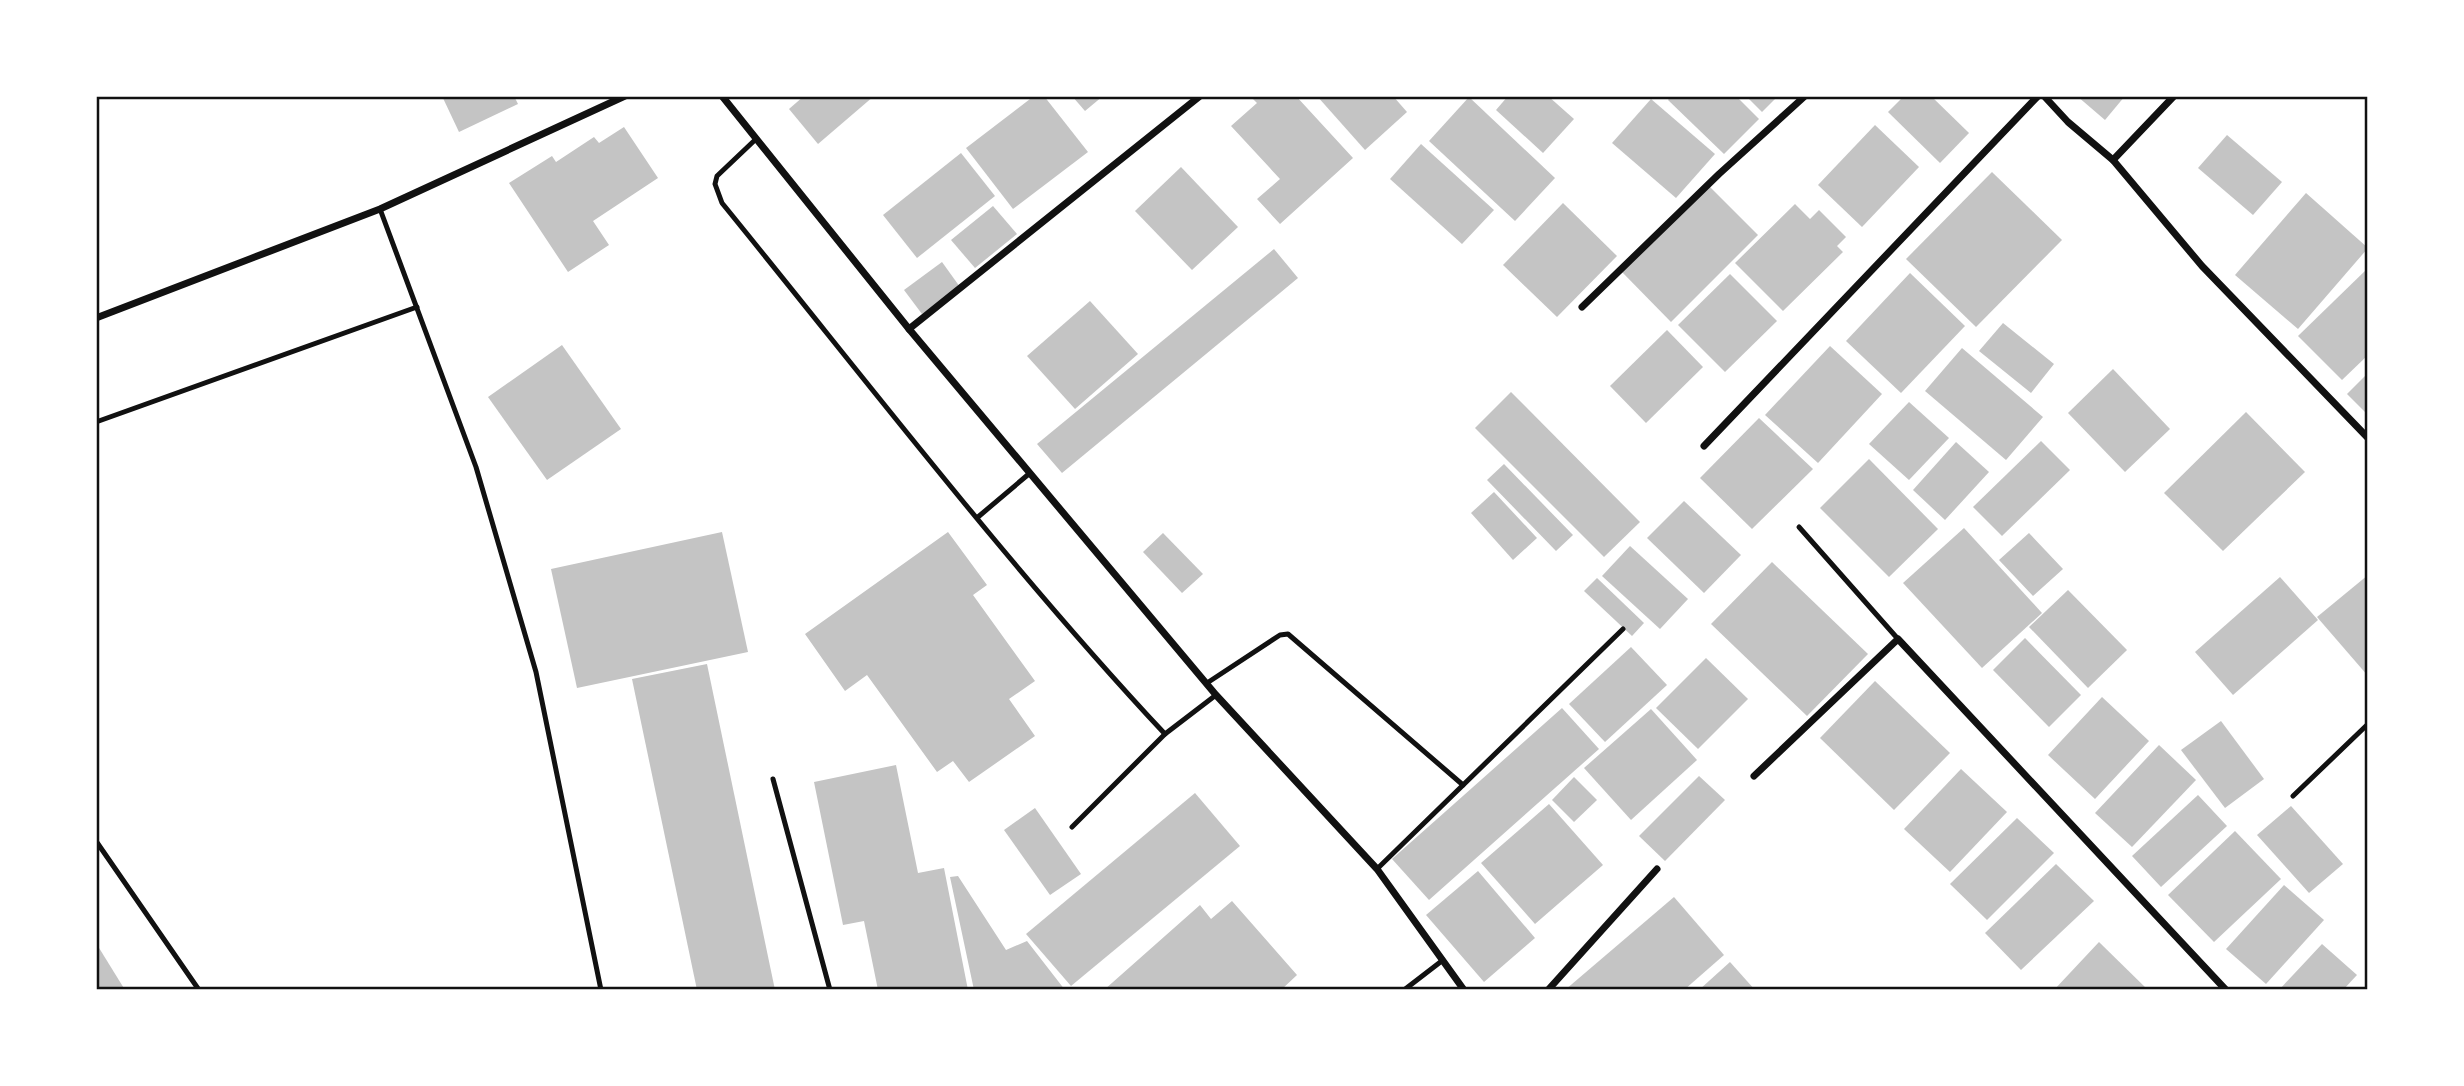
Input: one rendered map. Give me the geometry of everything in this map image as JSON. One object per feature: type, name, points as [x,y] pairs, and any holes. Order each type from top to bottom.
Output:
[{"type":"street","points":[[96,318],[380,209],[625,96]]},
{"type":"street","points":[[722,96],[909,329],[1216,695],[1377,869],[1464,990]]},
{"type":"street","points":[[909,329],[1200,96]]},
{"type":"street","points":[[1582,307],[1719,173],[1805,96]]},
{"type":"street","points":[[1704,446],[2038,96]]},
{"type":"street","points":[[2044,96],[2068,122],[2113,160],[2202,266],[2368,438]]},
{"type":"street","points":[[2113,160],[2174,96]]},
{"type":"street","points":[[1754,776],[1898,639],[2226,990]]},
{"type":"street","points":[[1548,990],[1657,869]]},
{"type":"lane","points":[[756,139],[717,176],[715,184],[722,202],[1111,677],[1165,734]]},
{"type":"lane","points":[[380,209],[476,467],[536,672],[601,990]]},
{"type":"lane","points":[[96,422],[416,307]]},
{"type":"lane","points":[[978,517],[1030,473]]},
{"type":"lane","points":[[1798,527],[1898,639]]},
{"type":"lane","points":[[1377,869],[1623,629]]},
{"type":"lane","points":[[1207,684],[1280,635],[1288,634],[1463,785]]},
{"type":"lane","points":[[1072,827],[1165,734],[1216,695]]},
{"type":"lane","points":[[2293,796],[2368,724]]},
{"type":"lane","points":[[773,779],[830,990]]},
{"type":"lane","points":[[96,841],[199,990]]},
{"type":"lane","points":[[1404,990],[1444,960]]},
{"type":"building","points":[[442,96],[514,96],[518,104],[459,132]]},
{"type":"building","points":[[804,96],[874,96],[818,144],[789,109]]},
{"type":"building","points":[[1034,96],[1044,96],[1088,152],[1013,209],[966,148]]},
{"type":"building","points":[[1072,96],[1103,96],[1085,111]]},
{"type":"building","points":[[1250,96],[1296,96],[1353,158],[1280,224],[1257,199],[1280,179],[1231,126],[1257,103]]},
{"type":"building","points":[[1317,96],[1393,96],[1407,112],[1365,150]]},
{"type":"building","points":[[1508,96],[1548,96],[1574,119],[1543,153],[1496,110]]},
{"type":"building","points":[[1671,96],[1736,96],[1759,119],[1724,154],[1668,100]]},
{"type":"building","points":[[1746,96],[1778,96],[1762,112]]},
{"type":"building","points":[[1904,96],[1931,96],[1969,133],[1940,163],[1888,112]]},
{"type":"building","points":[[2077,96],[2125,96],[2105,120]]},
{"type":"building","points":[[1469,97],[1555,178],[1515,221],[1429,141]]},
{"type":"building","points":[[1651,99],[1715,154],[1676,198],[1612,143]]},
{"type":"building","points":[[1875,125],[1919,167],[1862,227],[1818,185]]},
{"type":"building","points":[[624,127],[658,178],[593,221],[609,245],[568,272],[509,183],[552,156],[556,162],[594,137],[599,143]]},
{"type":"building","points":[[2227,135],[2282,182],[2253,215],[2198,168]]},
{"type":"building","points":[[1421,144],[1494,210],[1462,244],[1390,179]]},
{"type":"building","points":[[961,153],[995,196],[917,258],[883,215]]},
{"type":"building","points":[[1181,167],[1238,227],[1192,270],[1135,211]]},
{"type":"building","points":[[1992,172],[2062,240],[1976,327],[1906,259]]},
{"type":"building","points":[[1709,186],[1758,235],[1671,322],[1622,272]]},
{"type":"building","points":[[2306,193],[2368,248],[2298,329],[2235,275]]},
{"type":"building","points":[[1563,203],[1617,256],[1557,317],[1503,265]]},
{"type":"building","points":[[1795,204],[1810,219],[1819,210],[1846,237],[1837,246],[1843,252],[1783,311],[1735,263]]},
{"type":"building","points":[[993,206],[1017,234],[975,268],[951,240]]},
{"type":"building","points":[[1274,249],[1298,278],[1062,473],[1037,444]]},
{"type":"building","points":[[942,262],[960,287],[922,314],[904,290]]},
{"type":"building","points":[[2368,268],[2368,355],[2342,380],[2298,336]]},
{"type":"building","points":[[1910,273],[1965,326],[1901,393],[1846,341]]},
{"type":"building","points":[[1730,274],[1777,321],[1725,372],[1678,325]]},
{"type":"building","points":[[1090,301],[1138,354],[1075,409],[1027,356]]},
{"type":"building","points":[[2003,323],[2054,364],[2031,393],[1979,351]]},
{"type":"building","points":[[1667,330],[1703,367],[1646,423],[1610,386]]},
{"type":"building","points":[[562,345],[621,429],[547,480],[488,397]]},
{"type":"building","points":[[1830,346],[1882,394],[1818,463],[1765,415]]},
{"type":"building","points":[[1962,348],[2043,417],[2006,460],[1925,391]]},
{"type":"building","points":[[2113,369],[2170,429],[2125,472],[2068,413]]},
{"type":"building","points":[[2368,373],[2368,415],[2347,394]]},
{"type":"building","points":[[1511,392],[1640,522],[1604,557],[1475,428]]},
{"type":"building","points":[[1909,402],[1949,438],[1909,480],[1869,444]]},
{"type":"building","points":[[2246,412],[2305,472],[2223,551],[2164,493]]},
{"type":"building","points":[[1759,418],[1813,469],[1752,529],[1700,478]]},
{"type":"building","points":[[2041,441],[2070,470],[2002,536],[1973,507]]},
{"type":"building","points":[[1956,442],[1989,472],[1945,520],[1913,490]]},
{"type":"building","points":[[1869,459],[1938,529],[1889,577],[1820,508]]},
{"type":"building","points":[[1504,464],[1573,535],[1556,551],[1487,480]]},
{"type":"building","points":[[1494,492],[1537,538],[1513,560],[1471,513]]},
{"type":"building","points":[[1684,501],[1741,555],[1704,593],[1647,538]]},
{"type":"building","points":[[1964,528],[2042,613],[1982,668],[1903,583]]},
{"type":"building","points":[[722,532],[748,652],[577,688],[551,569]]},
{"type":"building","points":[[948,532],[987,585],[973,595],[1035,681],[1009,699],[1035,736],[969,782],[953,761],[937,772],[867,675],[845,691],[805,634]]},
{"type":"building","points":[[1163,533],[1203,574],[1182,593],[1143,552]]},
{"type":"building","points":[[2029,533],[2063,569],[2033,596],[1999,560]]},
{"type":"building","points":[[1630,546],[1688,599],[1660,629],[1602,576]]},
{"type":"building","points":[[1772,562],[1868,654],[1807,716],[1711,624]]},
{"type":"building","points":[[2368,575],[2368,676],[2317,617]]},
{"type":"building","points":[[2280,577],[2318,620],[2233,695],[2195,652]]},
{"type":"building","points":[[1597,578],[1644,623],[1632,636],[1584,591]]},
{"type":"building","points":[[2068,590],[2127,650],[2088,688],[2029,627]]},
{"type":"building","points":[[2025,638],[2081,695],[2049,727],[1993,670]]},
{"type":"building","points":[[1631,647],[1667,685],[1605,742],[1569,704]]},
{"type":"building","points":[[1706,658],[1748,699],[1698,749],[1656,708]]},
{"type":"building","points":[[707,664],[775,990],[697,990],[632,679]]},
{"type":"building","points":[[1875,681],[1950,753],[1894,810],[1820,738]]},
{"type":"building","points":[[2102,697],[2149,741],[2095,799],[2048,755]]},
{"type":"building","points":[[1562,708],[1599,749],[1429,900],[1392,859]]},
{"type":"building","points":[[1651,709],[1697,760],[1631,820],[1584,768]]},
{"type":"building","points":[[2221,721],[2264,779],[2225,808],[2181,750]]},
{"type":"building","points":[[2159,745],[2196,780],[2132,847],[2095,813]]},
{"type":"building","points":[[896,765],[918,873],[944,868],[968,990],[878,990],[864,921],[843,925],[814,782]]},
{"type":"building","points":[[1961,769],[2007,812],[1950,872],[1904,829]]},
{"type":"building","points":[[1699,776],[1725,800],[1665,861],[1639,836]]},
{"type":"building","points":[[1574,777],[1597,800],[1574,822],[1552,800]]},
{"type":"building","points":[[1195,793],[1240,846],[1071,986],[1026,934]]},
{"type":"building","points":[[2198,795],[2227,826],[2161,887],[2132,856]]},
{"type":"building","points":[[1549,804],[1603,865],[1535,924],[1481,863]]},
{"type":"building","points":[[2291,806],[2343,864],[2309,893],[2257,835]]},
{"type":"building","points":[[1035,808],[1081,874],[1050,895],[1004,830]]},
{"type":"building","points":[[2017,818],[2054,853],[1987,920],[1950,884]]},
{"type":"building","points":[[2235,831],[2281,879],[2214,942],[2168,895]]},
{"type":"building","points":[[2056,864],[2094,901],[2021,970],[1985,933]]},
{"type":"building","points":[[1478,871],[1535,938],[1484,982],[1426,915]]},
{"type":"building","points":[[958,876],[1006,950],[1027,941],[1065,990],[974,990],[950,877]]},
{"type":"building","points":[[2284,885],[2324,920],[2266,984],[2226,949]]},
{"type":"building","points":[[1674,897],[1724,955],[1684,990],[1565,990]]},
{"type":"building","points":[[1232,901],[1297,975],[1281,990],[1104,990],[1200,905],[1211,919]]},
{"type":"building","points":[[2099,942],[2148,990],[2054,990]]},
{"type":"building","points":[[96,943],[125,990],[96,990]]},
{"type":"building","points":[[2322,944],[2357,975],[2343,990],[2279,990]]},
{"type":"building","points":[[1730,962],[1755,990],[1699,990]]}]
